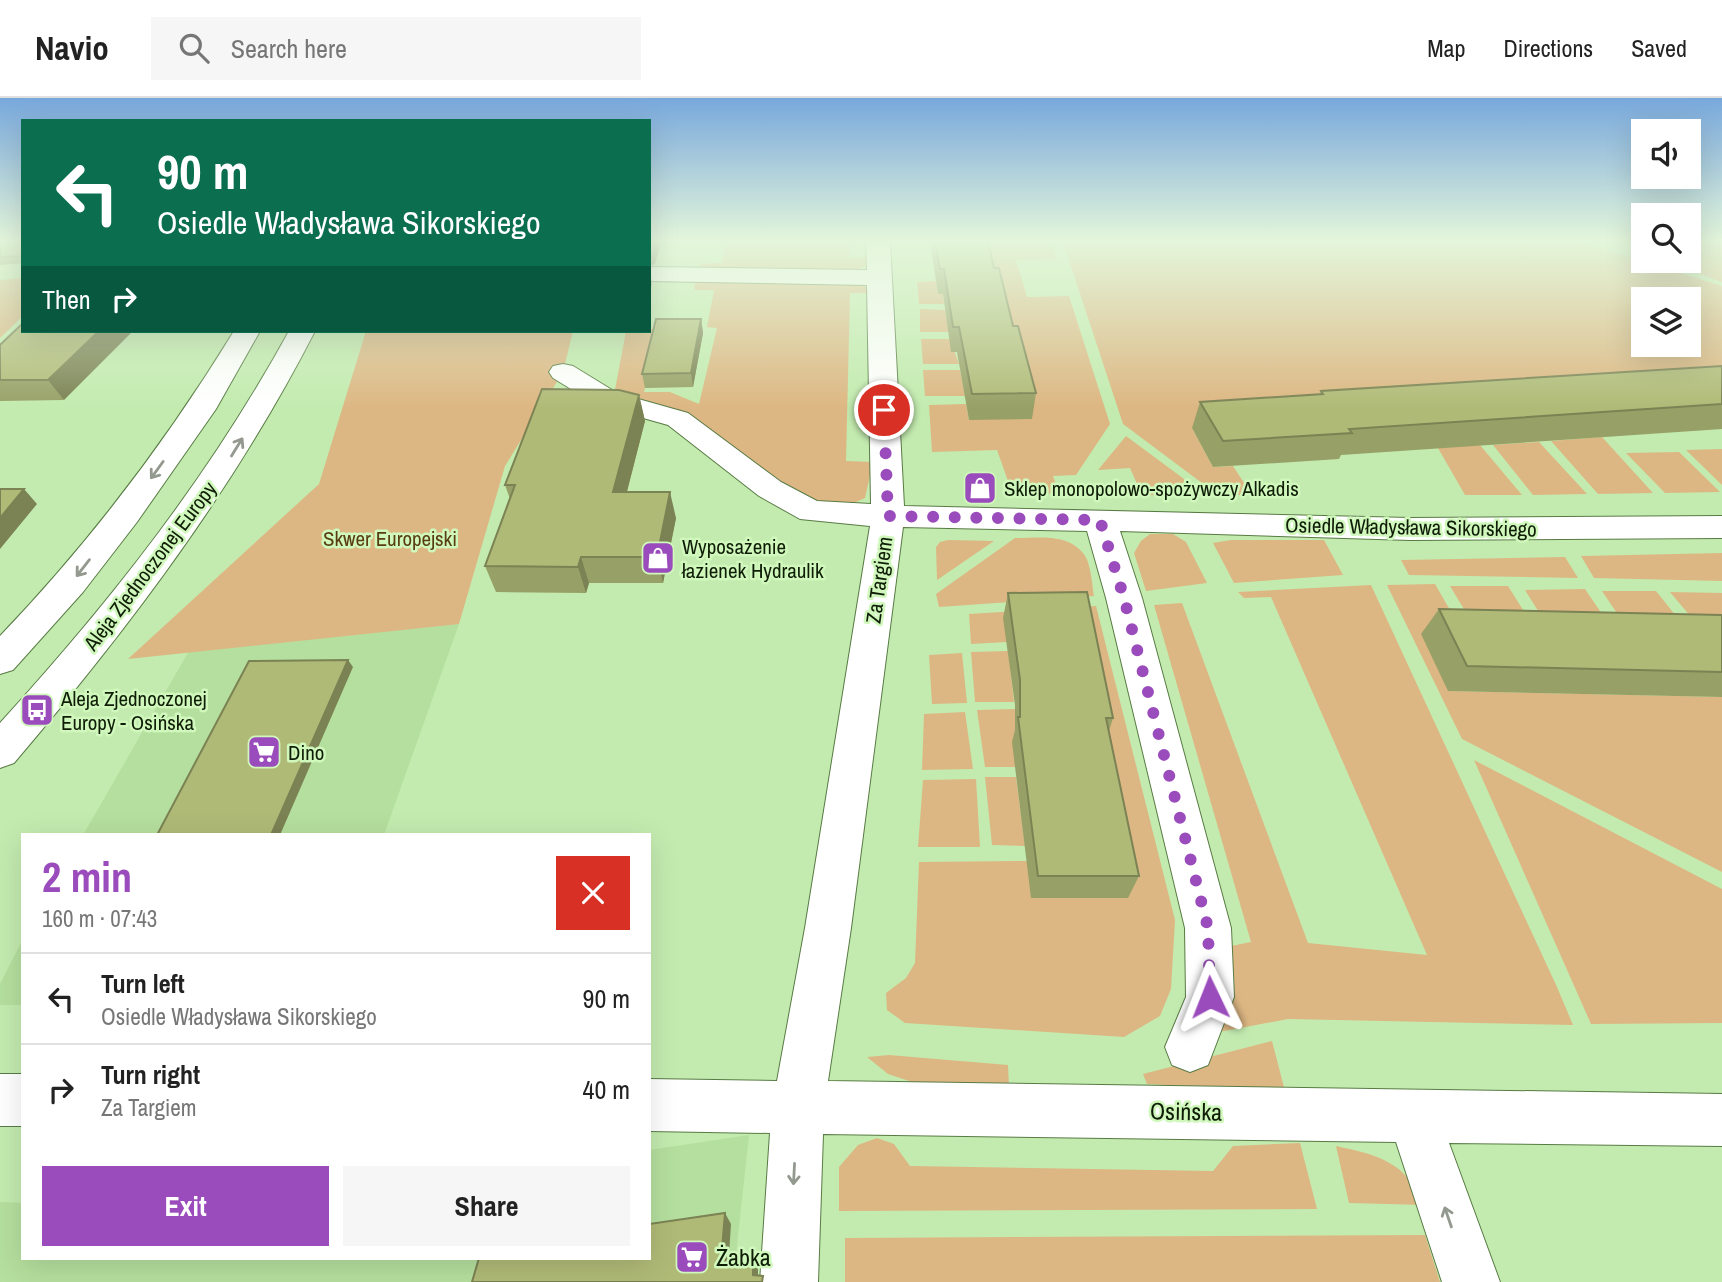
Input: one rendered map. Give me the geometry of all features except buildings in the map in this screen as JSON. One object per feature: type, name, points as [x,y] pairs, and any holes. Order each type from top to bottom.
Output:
[{"type":"street","name":"Za Targiem","points":[[798,1106],[828,929],[888,516],[879,297]]},
{"type":"street","points":[[0,660],[71,583],[125,514],[201,409],[246,333]]},
{"type":"street","name":"Aleja Zjednoczonej Europy","points":[[0,751],[172,543],[229,460],[274,387],[301,333]]},
{"type":"street","name":"Osiedle Władysława Sikorskiego","points":[[563,372],[607,399],[678,419],[771,489],[811,511],[888,516],[1410,529],[1722,527]]},
{"type":"street","points":[[1100,520],[1124,598],[1208,928],[1210,997],[1190,1047]]},
{"type":"street","points":[[0,1100],[21,1100]]},
{"type":"street","name":"Osińska","points":[[651,1105],[1413,1115],[1709,1124]]},
{"type":"street","points":[[789,1282],[798,1106]]},
{"type":"street","points":[[1413,1115],[1471,1282]]},
{"type":"shaded area","points":[[459,624],[385,833],[84,833],[197,637]]},
{"type":"shaded area","points":[[21,943],[21,1005],[0,1005],[0,984]]},
{"type":"shaded area","points":[[749,1135],[733,1282],[0,1282],[0,1202],[21,1203],[21,1260],[651,1260],[651,1150]]},
{"type":"green space","points":[[0,297],[21,297],[21,318],[0,338]]},
{"type":"green space","points":[[713,297],[850,297],[846,461],[873,462],[865,498],[845,507],[795,497],[685,416],[614,395],[626,333],[651,333],[651,329],[659,329],[644,392],[670,392],[699,404],[717,328],[707,327]]},
{"type":"green space","points":[[918,297],[943,297],[944,304],[919,304]]},
{"type":"green space","points":[[977,297],[1069,297],[1110,424],[1076,475],[1053,476],[1059,493],[1013,495],[997,450],[932,452],[929,405],[966,404],[969,420]]},
{"type":"green space","points":[[1081,297],[1631,297],[1631,357],[1701,357],[1701,297],[1722,297],[1722,390],[1192,428],[1213,467],[1233,466],[1252,495],[1218,495],[1123,424]]},
{"type":"green space","points":[[920,309],[945,310],[949,332],[920,332]]},
{"type":"green space","name":"Skwer Europejski","points":[[365,333],[573,333],[563,372],[505,466],[459,624],[128,659],[319,484]]},
{"type":"green space","points":[[921,339],[950,339],[959,364],[923,364]]},
{"type":"green space","points":[[923,370],[960,370],[965,396],[925,396]]},
{"type":"green space","points":[[1126,436],[1207,496],[1142,495],[1130,468],[1098,470]]},
{"type":"green space","points":[[1602,437],[1653,493],[1598,494],[1551,441]]},
{"type":"green space","points":[[1539,442],[1587,494],[1533,495],[1493,445]]},
{"type":"green space","points":[[1480,445],[1522,495],[1465,495],[1438,448]]},
{"type":"green space","points":[[1722,449],[1722,485],[1686,450]]},
{"type":"green space","points":[[1679,452],[1720,492],[1665,493],[1626,453]]},
{"type":"green space","points":[[1150,534],[1173,534],[1186,542],[1207,583],[1146,591],[1134,553],[1141,541]]},
{"type":"green space","points":[[1015,538],[1061,539],[1076,547],[1088,562],[1094,596],[939,607],[936,594]]},
{"type":"green space","points":[[1231,540],[1324,540],[1343,575],[1234,583],[1213,543]]},
{"type":"green space","points":[[994,541],[937,580],[936,547],[940,542]]},
{"type":"green space","points":[[1722,553],[1722,581],[1594,578],[1581,556]]},
{"type":"green space","points":[[1565,557],[1578,578],[1409,575],[1401,560]]},
{"type":"green space","points":[[1435,584],[1465,636],[1448,691],[1722,697],[1722,872],[1462,739],[1387,585]]},
{"type":"green space","points":[[1371,585],[1573,1025],[1288,1019],[1208,1034],[1221,948],[1251,942],[1154,605],[1182,603],[1308,943],[1427,955],[1271,597],[1244,598],[1238,592]]},
{"type":"green space","points":[[1450,586],[1508,586],[1540,637],[1480,636]]},
{"type":"green space","points":[[1585,589],[1619,639],[1555,638],[1525,590]]},
{"type":"green space","points":[[1602,591],[1656,591],[1696,641],[1635,640]]},
{"type":"green space","points":[[1670,592],[1722,593],[1722,641],[1711,641]]},
{"type":"green space","points":[[1096,606],[1175,920],[1171,989],[1160,1016],[1124,1037],[905,1023],[887,1010],[886,993],[906,978],[915,963],[919,862],[1027,861],[1128,898],[1007,642],[971,644],[969,614]]},
{"type":"green space","points":[[1008,651],[1014,702],[975,702],[971,652]]},
{"type":"green space","points":[[962,653],[967,703],[932,704],[929,655]]},
{"type":"green space","points":[[1015,709],[1019,742],[1015,767],[985,767],[977,710]]},
{"type":"green space","points":[[965,712],[973,769],[922,770],[924,714]]},
{"type":"green space","points":[[1474,760],[1722,889],[1722,1023],[1591,1024]]},
{"type":"green space","points":[[985,777],[1016,777],[1025,846],[992,845]]},
{"type":"green space","points":[[976,779],[980,847],[918,847],[923,780]]},
{"type":"green space","points":[[1272,1041],[1285,1091],[1147,1084],[1143,1074]]},
{"type":"green space","points":[[889,1055],[1008,1065],[1009,1087],[912,1082],[888,1074],[867,1057]]},
{"type":"green space","points":[[877,1138],[894,1144],[910,1166],[1213,1171],[1233,1146],[1300,1143],[1317,1209],[839,1211],[839,1167],[858,1145]]},
{"type":"green space","points":[[1336,1146],[1389,1162],[1408,1178],[1424,1205],[1349,1203]]},
{"type":"green space","points":[[1425,1235],[1440,1282],[845,1282],[845,1238]]},
{"type":"place","name":"Sklep monopolowo-spożywczy Alkadis","points":[[980,488]]},
{"type":"place","name":"Wyposażenie łazienek Hydraulik","points":[[658,558]]},
{"type":"place","name":"Aleja Zjednoczonej Europy - Osińska","points":[[37,710]]},
{"type":"place","name":"Dino","points":[[264,752]]},
{"type":"place","name":"Żabka","points":[[692,1257]]},
{"type":"route","points":[[884,410],[888,516],[1100,520],[1124,598],[1208,928],[1210,997]]}]
